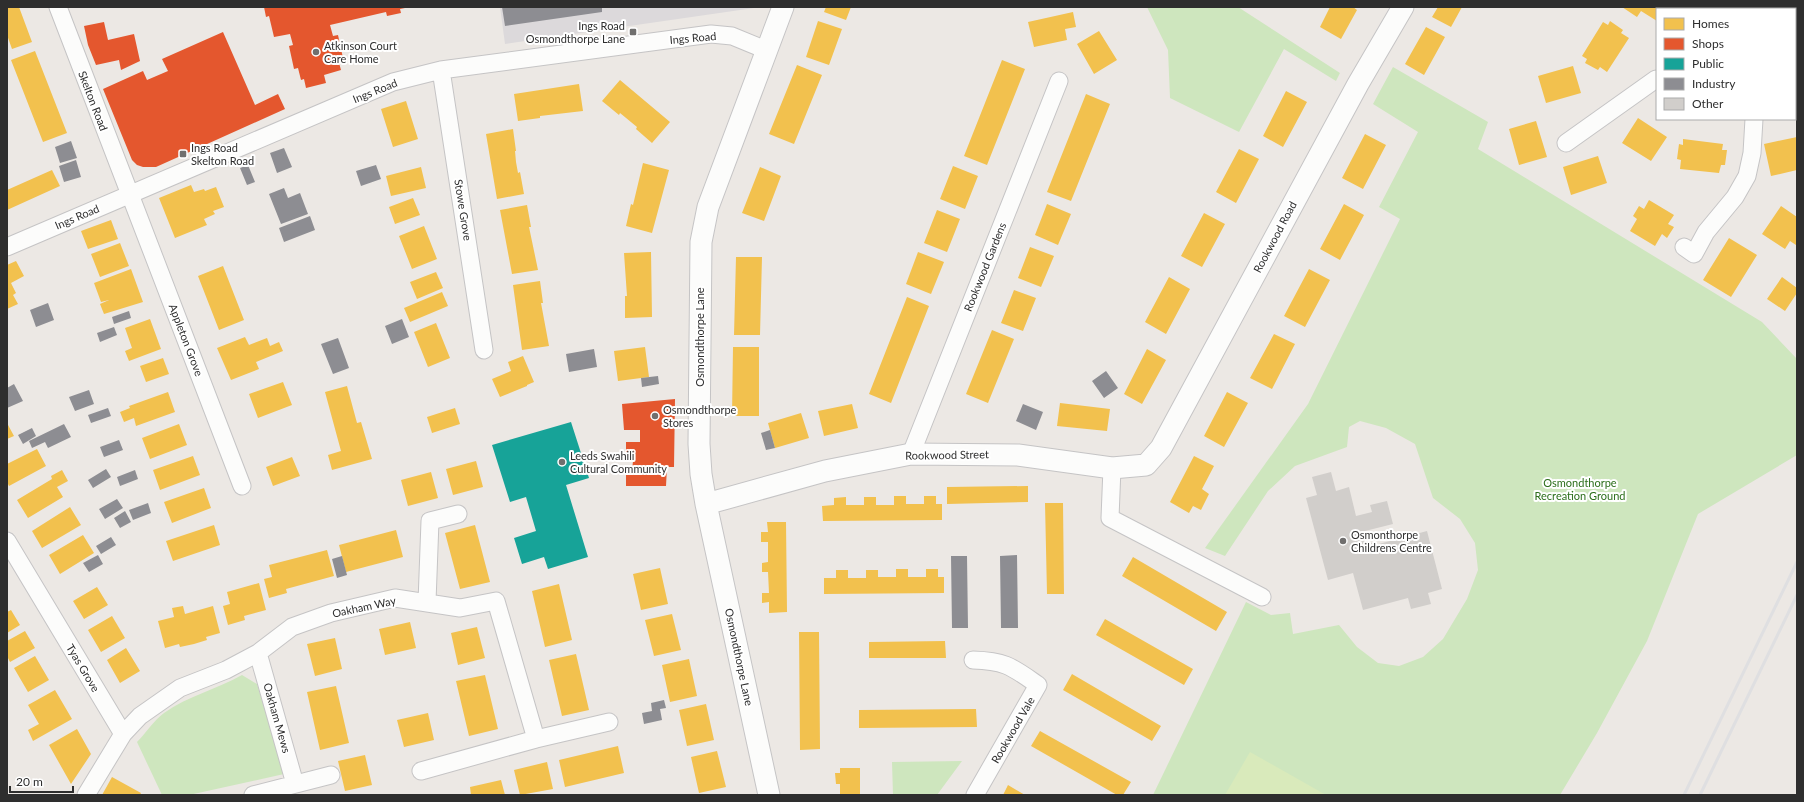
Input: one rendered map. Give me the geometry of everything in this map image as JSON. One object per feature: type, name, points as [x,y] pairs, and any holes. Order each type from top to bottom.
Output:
[{"type":"street","name":"Skelton Road","points":[[58,7],[103,129],[131,194]]},
{"type":"street","name":"Osmondthorpe Lane","points":[[769,795],[706,504],[701,474],[699,444],[701,242],[708,206],[783,7]]},
{"type":"street","name":"Rookwood Road","points":[[1146,465],[1161,448],[1360,80],[1403,7]]},
{"type":"street","name":"Ings Road","points":[[7,247],[393,82],[442,70],[711,34],[732,36],[766,50]]},
{"type":"street","name":"Stowe Grove","points":[[442,70],[484,350]]},
{"type":"street","points":[[1566,143],[1656,79]]},
{"type":"street","name":"Rookwood Gardens","points":[[911,454],[1059,81]]},
{"type":"street","points":[[1684,247],[1694,254],[1706,232],[1735,197],[1747,176],[1752,153],[1754,120]]},
{"type":"street","name":"Appleton Grove","points":[[131,194],[242,486]]},
{"type":"street","name":"Rookwood Street","points":[[706,504],[825,471],[911,454],[1018,455],[1112,468],[1146,465]]},
{"type":"street","points":[[1112,468],[1110,518],[1262,597]]},
{"type":"street","points":[[427,602],[430,522],[458,514]]},
{"type":"street","name":"Tyas Grove","points":[[7,541],[123,734]]},
{"type":"street","name":"Oakham Way","points":[[123,734],[140,716],[180,688],[226,670],[258,653],[292,627],[331,613],[395,598],[460,608],[496,601],[536,739]]},
{"type":"street","name":"Oakham Mews","points":[[258,653],[295,784]]},
{"type":"street","name":"Rookwood Vale","points":[[973,660],[991,661],[1008,665],[1038,685],[975,795]]},
{"type":"street","points":[[421,771],[536,739],[609,722]]},
{"type":"street","points":[[86,795],[123,734]]},
{"type":"street","points":[[253,795],[331,775]]},
{"type":"shaded area","points":[[500,7],[754,7],[754,8],[505,44]]},
{"type":"green space","points":[[1147,7],[1238,7],[1340,73],[1336,81],[1284,49],[1239,132],[1170,98],[1168,50]]},
{"type":"green space","points":[[1797,7],[1797,79],[1796,8],[1704,8]]},
{"type":"green space","name":"Osmondthorpe Recreation Ground","points":[[1393,67],[1488,122],[1478,149],[1762,322],[1797,359],[1797,455],[1698,514],[1647,641],[1597,733],[1560,795],[1153,795],[1246,602],[1271,615],[1290,613],[1293,634],[1339,625],[1357,647],[1378,663],[1399,666],[1423,657],[1443,639],[1467,599],[1478,570],[1475,543],[1460,519],[1433,498],[1415,444],[1386,428],[1360,421],[1349,427],[1347,447],[1295,466],[1268,491],[1225,556],[1205,548],[1308,404],[1400,219],[1379,207],[1418,132],[1373,104]]},
{"type":"green space","points":[[242,675],[257,684],[284,774],[189,795],[162,795],[137,742],[157,719],[173,707]]},
{"type":"green space","points":[[1250,752],[1326,795],[1225,795]]},
{"type":"green space","points":[[962,761],[937,795],[893,795],[892,762]]},
{"type":"building: Homes","points":[[7,7],[19,7],[32,42],[12,49],[7,35]]},
{"type":"building: Homes","points":[[826,7],[851,7],[846,20],[824,12]]},
{"type":"building: Homes","points":[[1330,7],[1353,7],[1357,10],[1341,39],[1320,27]]},
{"type":"building: Homes","points":[[1438,7],[1462,7],[1451,27],[1432,17]]},
{"type":"building: Homes","points":[[1622,7],[1662,8],[1656,8],[1656,20],[1641,11],[1637,17]]},
{"type":"building: Homes","points":[[1073,12],[1076,27],[1065,29],[1067,40],[1034,47],[1028,22]]},
{"type":"building: Homes","points":[[818,21],[842,29],[829,65],[806,57]]},
{"type":"building: Homes","points":[[1610,21],[1623,30],[1621,33],[1629,38],[1607,72],[1600,67],[1598,70],[1585,63],[1587,59],[1582,56],[1603,22],[1608,25]]},
{"type":"building: Homes","points":[[1426,27],[1445,37],[1424,75],[1405,64]]},
{"type":"building: Homes","points":[[1099,31],[1117,60],[1094,74],[1077,44]]},
{"type":"building: Homes","points":[[35,51],[67,133],[43,142],[11,60]]},
{"type":"building: Homes","points":[[1002,60],[1025,69],[987,165],[964,156]]},
{"type":"building: Homes","points":[[797,65],[822,75],[794,144],[769,134]]},
{"type":"building: Homes","points":[[1573,66],[1581,93],[1546,103],[1538,76]]},
{"type":"building: Homes","points":[[620,80],[670,122],[652,143],[636,129],[637,127],[602,101]]},
{"type":"building: Homes","points":[[579,84],[583,111],[540,116],[540,118],[518,121],[514,94]]},
{"type":"building: Homes","points":[[1286,91],[1307,102],[1283,147],[1263,136]]},
{"type":"building: Homes","points":[[1086,94],[1110,104],[1071,201],[1047,192]]},
{"type":"building: Homes","points":[[406,101],[418,139],[393,147],[381,109]]},
{"type":"building: Homes","points":[[1638,118],[1667,137],[1651,161],[1622,143]]},
{"type":"building: Homes","points":[[1536,121],[1547,157],[1519,165],[1509,129]]},
{"type":"building: Homes","points":[[513,129],[516,162],[518,173],[520,172],[524,194],[497,199],[486,134]]},
{"type":"building: Homes","points":[[1365,134],[1386,145],[1363,189],[1342,178]]},
{"type":"building: Homes","points":[[1797,137],[1797,170],[1771,176],[1764,144]]},
{"type":"building: Homes","points":[[1683,139],[1723,144],[1722,150],[1727,150],[1725,165],[1721,165],[1719,173],[1680,169],[1681,160],[1677,159],[1679,144],[1683,145]]},
{"type":"building: Homes","points":[[1239,149],[1259,159],[1236,203],[1216,192]]},
{"type":"building: Homes","points":[[1598,156],[1607,183],[1571,195],[1563,167]]},
{"type":"building: Homes","points":[[643,163],[669,170],[652,233],[626,226],[631,204],[633,205]]},
{"type":"building: Homes","points":[[953,166],[978,176],[965,209],[940,199]]},
{"type":"building: Homes","points":[[421,167],[426,188],[391,196],[386,176]]},
{"type":"building: Homes","points":[[760,167],[781,176],[764,221],[742,213]]},
{"type":"building: Homes","points":[[52,170],[60,186],[7,210],[7,190]]},
{"type":"building: Homes","points":[[191,185],[194,192],[204,189],[205,191],[216,187],[224,207],[213,211],[215,214],[204,219],[207,225],[175,238],[159,198]]},
{"type":"building: Homes","points":[[413,198],[420,215],[395,224],[389,207]]},
{"type":"building: Homes","points":[[1649,200],[1674,215],[1668,224],[1674,227],[1667,238],[1662,234],[1655,246],[1630,231],[1637,219],[1633,216],[1639,206],[1644,209]]},
{"type":"building: Homes","points":[[1047,204],[1071,214],[1058,245],[1035,235]]},
{"type":"building: Homes","points":[[1344,204],[1364,215],[1340,260],[1320,249]]},
{"type":"building: Homes","points":[[527,205],[531,227],[529,227],[538,270],[512,274],[500,210]]},
{"type":"building: Homes","points":[[1781,206],[1797,217],[1797,244],[1796,245],[1790,241],[1785,249],[1762,234]]},
{"type":"building: Homes","points":[[937,210],[960,219],[947,252],[924,243]]},
{"type":"building: Homes","points":[[1204,213],[1225,224],[1202,267],[1181,256]]},
{"type":"building: Homes","points":[[111,220],[118,239],[88,249],[81,231]]},
{"type":"building: Homes","points":[[424,226],[437,259],[412,269],[399,236]]},
{"type":"building: Homes","points":[[1729,238],[1757,255],[1731,297],[1703,280]]},
{"type":"building: Homes","points":[[120,243],[129,266],[100,277],[91,254]]},
{"type":"building: Homes","points":[[1030,247],[1054,256],[1041,287],[1018,278]]},
{"type":"building: Homes","points":[[651,252],[652,317],[625,318],[625,296],[627,296],[624,253]]},
{"type":"building: Homes","points":[[918,252],[944,262],[931,294],[906,284]]},
{"type":"building: Homes","points":[[736,257],[762,257],[760,335],[734,335]]},
{"type":"building: Homes","points":[[16,261],[24,276],[11,283],[16,293],[13,295],[18,304],[7,309],[7,265]]},
{"type":"building: Homes","points":[[223,266],[244,320],[219,330],[198,276]]},
{"type":"building: Homes","points":[[131,269],[143,302],[104,314],[100,304],[109,300],[101,302],[94,283]]},
{"type":"building: Homes","points":[[1309,269],[1330,280],[1305,327],[1284,316]]},
{"type":"building: Homes","points":[[436,272],[443,288],[417,299],[410,282]]},
{"type":"building: Homes","points":[[1169,277],[1190,289],[1166,334],[1145,322]]},
{"type":"building: Homes","points":[[1782,277],[1797,288],[1797,293],[1785,311],[1767,299]]},
{"type":"building: Homes","points":[[540,281],[543,303],[541,303],[549,346],[522,350],[513,285]]},
{"type":"building: Homes","points":[[1014,290],[1036,298],[1023,331],[1001,323]]},
{"type":"building: Homes","points":[[442,292],[448,306],[410,322],[404,308]]},
{"type":"building: Homes","points":[[907,297],[929,306],[891,403],[869,394]]},
{"type":"building: Homes","points":[[150,319],[161,349],[129,361],[125,351],[132,348],[125,328]]},
{"type":"building: Homes","points":[[436,323],[450,358],[428,367],[414,332]]},
{"type":"building: Homes","points":[[992,330],[1014,339],[988,403],[966,394]]},
{"type":"building: Homes","points":[[1274,334],[1295,344],[1272,389],[1250,378]]},
{"type":"building: Homes","points":[[245,337],[249,345],[267,338],[270,346],[279,342],[283,351],[256,362],[259,369],[231,380],[217,348]]},
{"type":"building: Homes","points":[[645,347],[649,377],[618,381],[614,351]]},
{"type":"building: Homes","points":[[733,347],[759,347],[759,416],[732,416]]},
{"type":"building: Homes","points":[[1147,349],[1166,360],[1142,404],[1124,394]]},
{"type":"building: Homes","points":[[523,356],[534,382],[500,397],[492,379],[511,371],[508,362]]},
{"type":"building: Homes","points":[[163,358],[169,374],[146,382],[140,366]]},
{"type":"building: Homes","points":[[283,382],[292,405],[258,418],[249,394]]},
{"type":"building: Homes","points":[[347,386],[357,423],[361,422],[372,459],[332,470],[328,455],[341,451],[325,392]]},
{"type":"building: Homes","points":[[168,392],[175,412],[136,426],[134,418],[124,422],[120,412],[130,408],[129,406]]},
{"type":"building: Homes","points":[[1227,392],[1248,403],[1224,447],[1204,436]]},
{"type":"building: Homes","points":[[1060,403],[1110,409],[1107,431],[1057,426]]},
{"type":"building: Homes","points":[[852,404],[858,428],[824,436],[818,411]]},
{"type":"building: Homes","points":[[455,408],[460,424],[432,433],[427,417]]},
{"type":"building: Homes","points":[[801,413],[809,438],[775,448],[768,423]]},
{"type":"building: Homes","points":[[7,423],[14,436],[7,439]]},
{"type":"building: Homes","points":[[179,424],[187,445],[150,459],[142,438]]},
{"type":"building: Homes","points":[[37,449],[46,466],[9,486],[7,482],[7,464]]},
{"type":"building: Homes","points":[[193,456],[200,475],[160,490],[153,470]]},
{"type":"building: Homes","points":[[1194,456],[1214,466],[1202,489],[1209,494],[1201,510],[1193,506],[1189,513],[1170,502]]},
{"type":"building: Homes","points":[[292,457],[300,476],[273,486],[266,467]]},
{"type":"building: Homes","points":[[476,461],[483,487],[453,495],[446,469]]},
{"type":"building: Homes","points":[[62,470],[68,481],[57,487],[63,497],[28,518],[17,500],[52,479],[51,476]]},
{"type":"building: Homes","points":[[431,472],[438,498],[408,506],[401,480]]},
{"type":"building: Homes","points":[[1028,486],[1028,502],[947,504],[947,487]]},
{"type":"building: Homes","points":[[204,488],[211,508],[172,523],[164,502]]},
{"type":"building: Homes","points":[[894,496],[906,496],[906,504],[924,504],[924,496],[936,496],[936,504],[942,504],[942,520],[823,521],[822,506],[834,505],[834,498],[846,497],[846,505],[864,505],[864,497],[876,497],[876,505],[894,505]]},
{"type":"building: Homes","points":[[1045,503],[1063,503],[1064,594],[1047,594]]},
{"type":"building: Homes","points":[[70,507],[81,525],[42,548],[32,531]]},
{"type":"building: Homes","points":[[767,522],[786,522],[787,612],[769,613],[769,602],[762,603],[762,593],[769,593],[768,572],[762,572],[762,563],[768,562],[768,542],[761,542],[761,532],[768,532]]},
{"type":"building: Homes","points":[[214,525],[220,545],[173,561],[166,541]]},
{"type":"building: Homes","points":[[475,525],[490,582],[460,589],[445,533]]},
{"type":"building: Homes","points":[[396,530],[403,557],[346,572],[339,545]]},
{"type":"building: Homes","points":[[83,535],[94,553],[60,574],[49,555]]},
{"type":"building: Homes","points":[[327,550],[334,576],[286,589],[287,593],[269,598],[264,579],[272,577],[269,565]]},
{"type":"building: Homes","points":[[1133,557],[1227,612],[1216,631],[1122,576]]},
{"type":"building: Homes","points":[[660,568],[668,604],[641,610],[633,574]]},
{"type":"building: Homes","points":[[896,569],[908,569],[908,577],[926,577],[926,569],[938,569],[938,577],[944,577],[944,593],[824,594],[824,578],[836,578],[836,570],[848,570],[848,578],[866,578],[866,570],[878,570],[878,577],[896,577]]},
{"type":"building: Homes","points":[[259,583],[266,610],[244,616],[245,620],[228,625],[223,606],[230,604],[227,592]]},
{"type":"building: Homes","points":[[559,584],[572,640],[545,647],[532,591]]},
{"type":"building: Homes","points":[[97,587],[108,605],[84,619],[73,601]]},
{"type":"building: Homes","points":[[183,606],[185,614],[213,606],[220,633],[206,637],[207,640],[194,644],[180,647],[179,644],[165,648],[158,621],[174,617],[172,608]]},
{"type":"building: Homes","points":[[11,610],[20,625],[7,633],[7,612]]},
{"type":"building: Homes","points":[[672,614],[681,650],[654,656],[645,620]]},
{"type":"building: Homes","points":[[112,616],[125,638],[101,652],[88,630]]},
{"type":"building: Homes","points":[[1105,619],[1193,669],[1184,685],[1096,635]]},
{"type":"building: Homes","points":[[410,622],[416,648],[385,655],[379,629]]},
{"type":"building: Homes","points":[[477,627],[485,658],[458,665],[451,633]]},
{"type":"building: Homes","points":[[25,631],[35,648],[10,662],[7,656],[7,641]]},
{"type":"building: Homes","points":[[799,632],[819,632],[820,749],[800,750]]},
{"type":"building: Homes","points":[[335,638],[342,669],[315,676],[307,644]]},
{"type":"building: Homes","points":[[945,641],[946,658],[869,658],[869,642]]},
{"type":"building: Homes","points":[[126,648],[140,671],[120,683],[107,660]]},
{"type":"building: Homes","points":[[576,654],[589,710],[562,716],[549,660]]},
{"type":"building: Homes","points":[[35,656],[49,680],[28,692],[14,668]]},
{"type":"building: Homes","points":[[689,659],[697,696],[670,702],[662,665]]},
{"type":"building: Homes","points":[[1072,674],[1161,726],[1152,741],[1063,690]]},
{"type":"building: Homes","points":[[485,675],[498,729],[469,736],[456,681]]},
{"type":"building: Homes","points":[[336,686],[349,743],[320,750],[307,692]]},
{"type":"building: Homes","points":[[55,690],[72,719],[33,741],[28,730],[39,724],[28,705]]},
{"type":"building: Homes","points":[[706,704],[714,740],[687,746],[679,710]]},
{"type":"building: Homes","points":[[976,709],[977,727],[859,728],[859,710]]},
{"type":"building: Homes","points":[[428,713],[434,740],[404,747],[397,720]]},
{"type":"building: Homes","points":[[77,729],[91,754],[71,784],[49,745]]},
{"type":"building: Homes","points":[[1040,731],[1131,782],[1123,795],[1117,795],[1031,746]]},
{"type":"building: Homes","points":[[618,746],[624,773],[565,787],[559,760]]},
{"type":"building: Homes","points":[[717,751],[726,787],[699,793],[691,757]]},
{"type":"building: Homes","points":[[365,755],[372,785],[345,791],[338,761]]},
{"type":"building: Homes","points":[[547,762],[553,789],[520,795],[514,770]]},
{"type":"building: Homes","points":[[840,768],[860,768],[860,795],[840,795],[840,784],[836,784],[835,773],[840,773]]},
{"type":"building: Homes","points":[[112,777],[141,793],[140,795],[102,795]]},
{"type":"building: Homes","points":[[501,780],[505,795],[471,795],[470,787]]},
{"type":"building: Homes","points":[[1008,785],[1025,795],[1003,795]]},
{"type":"building: Shops","name":"Atkinson Court Care Home","points":[[264,7],[405,8],[400,9],[401,13],[387,16],[386,12],[330,25],[333,36],[338,35],[343,58],[338,59],[341,70],[324,75],[326,83],[306,88],[304,79],[301,80],[298,68],[294,69],[289,46],[293,45],[290,34],[274,37],[269,16],[266,17]]},
{"type":"building: Shops","points":[[104,22],[108,40],[134,34],[140,61],[121,70],[119,60],[96,65],[88,45],[84,26]]},
{"type":"building: Shops","points":[[223,32],[255,105],[278,94],[285,109],[156,167],[143,167],[137,165],[132,160],[103,89],[143,71],[147,80],[168,71],[162,59]]},
{"type":"building: Shops","points":[[675,399],[674,467],[667,467],[666,486],[626,486],[626,471],[632,471],[633,461],[626,460],[626,442],[640,442],[640,430],[624,430],[622,404]]},
{"type":"building: Public","points":[[571,422],[589,478],[566,485],[588,557],[548,569],[544,557],[522,564],[514,538],[536,531],[526,497],[510,502],[492,445]]},
{"type":"building: Industry","points":[[502,7],[602,7],[602,12],[505,26]]},
{"type":"building: Industry","points":[[71,141],[77,158],[60,163],[55,147]]},
{"type":"building: Industry","points":[[284,148],[292,167],[277,173],[270,153]]},
{"type":"building: Industry","points":[[76,160],[81,177],[64,182],[59,166]]},
{"type":"building: Industry","points":[[248,165],[255,182],[247,185],[240,168]]},
{"type":"building: Industry","points":[[376,165],[381,179],[361,186],[356,171]]},
{"type":"building: Industry","points":[[284,188],[288,198],[300,193],[308,214],[281,224],[269,194]]},
{"type":"building: Industry","points":[[310,216],[315,230],[284,242],[279,228]]},
{"type":"building: Industry","points":[[48,303],[54,320],[36,327],[30,310]]},
{"type":"building: Industry","points":[[129,311],[131,318],[114,324],[112,317]]},
{"type":"building: Industry","points":[[402,319],[409,337],[392,344],[385,326]]},
{"type":"building: Industry","points":[[114,327],[117,335],[100,342],[97,333]]},
{"type":"building: Industry","points":[[338,338],[349,368],[333,374],[321,344]]},
{"type":"building: Industry","points":[[594,349],[597,367],[569,372],[566,354]]},
{"type":"building: Industry","points":[[1106,371],[1118,388],[1104,398],[1092,381]]},
{"type":"building: Industry","points":[[658,376],[659,384],[642,387],[641,378]]},
{"type":"building: Industry","points":[[14,384],[23,401],[7,408],[7,388]]},
{"type":"building: Industry","points":[[89,390],[94,404],[75,411],[69,397]]},
{"type":"building: Industry","points":[[1023,404],[1043,412],[1036,430],[1016,421]]},
{"type":"building: Industry","points":[[108,408],[111,416],[91,423],[88,415]]},
{"type":"building: Industry","points":[[64,424],[71,437],[48,448],[45,442],[32,448],[29,441]]},
{"type":"building: Industry","points":[[32,428],[36,436],[23,444],[18,435]]},
{"type":"building: Industry","points":[[770,430],[775,448],[766,450],[761,433]]},
{"type":"building: Industry","points":[[119,440],[123,450],[104,457],[100,447]]},
{"type":"building: Industry","points":[[106,469],[111,477],[93,488],[88,480]]},
{"type":"building: Industry","points":[[135,470],[138,479],[120,486],[117,477]]},
{"type":"building: Industry","points":[[117,499],[123,508],[105,519],[99,509]]},
{"type":"building: Industry","points":[[148,503],[151,513],[133,520],[129,510]]},
{"type":"building: Industry","points":[[125,511],[131,522],[120,528],[114,518]]},
{"type":"building: Industry","points":[[111,537],[116,545],[101,554],[96,546]]},
{"type":"building: Industry","points":[[98,555],[103,564],[89,572],[83,563]]},
{"type":"building: Industry","points":[[1017,555],[1018,628],[1001,628],[1000,556]]},
{"type":"building: Industry","points":[[342,556],[347,575],[337,578],[332,559]]},
{"type":"building: Industry","points":[[951,556],[967,556],[968,628],[952,628]]},
{"type":"building: Industry","points":[[664,700],[666,708],[660,709],[662,720],[644,724],[642,713],[652,711],[651,703]]},
{"type":"building: Other","name":"Osmonthorpe Childrens Centre","points":[[1331,472],[1336,491],[1349,487],[1356,516],[1372,512],[1370,505],[1387,501],[1393,524],[1361,532],[1362,538],[1375,545],[1427,531],[1442,589],[1428,593],[1431,604],[1411,609],[1408,598],[1363,610],[1353,573],[1328,580],[1306,498],[1317,495],[1312,477]]},
{"type":"railway","points":[[1684,795],[1797,562]]},
{"type":"railway","points":[[1700,795],[1797,595]]},
{"type":"place","name":"Ings Road Osmondthorpe Lane","points":[[633,32]]},
{"type":"place","name":"Atkinson Court Care Home","points":[[316,52]]},
{"type":"place","name":"Ings Road Skelton Road","points":[[183,154]]},
{"type":"place","name":"Osmondthorpe Stores","points":[[655,416]]},
{"type":"place","name":"Leeds Swahili Cultural Community","points":[[562,462]]},
{"type":"place","name":"Osmonthorpe Childrens Centre","points":[[1343,541]]}]
